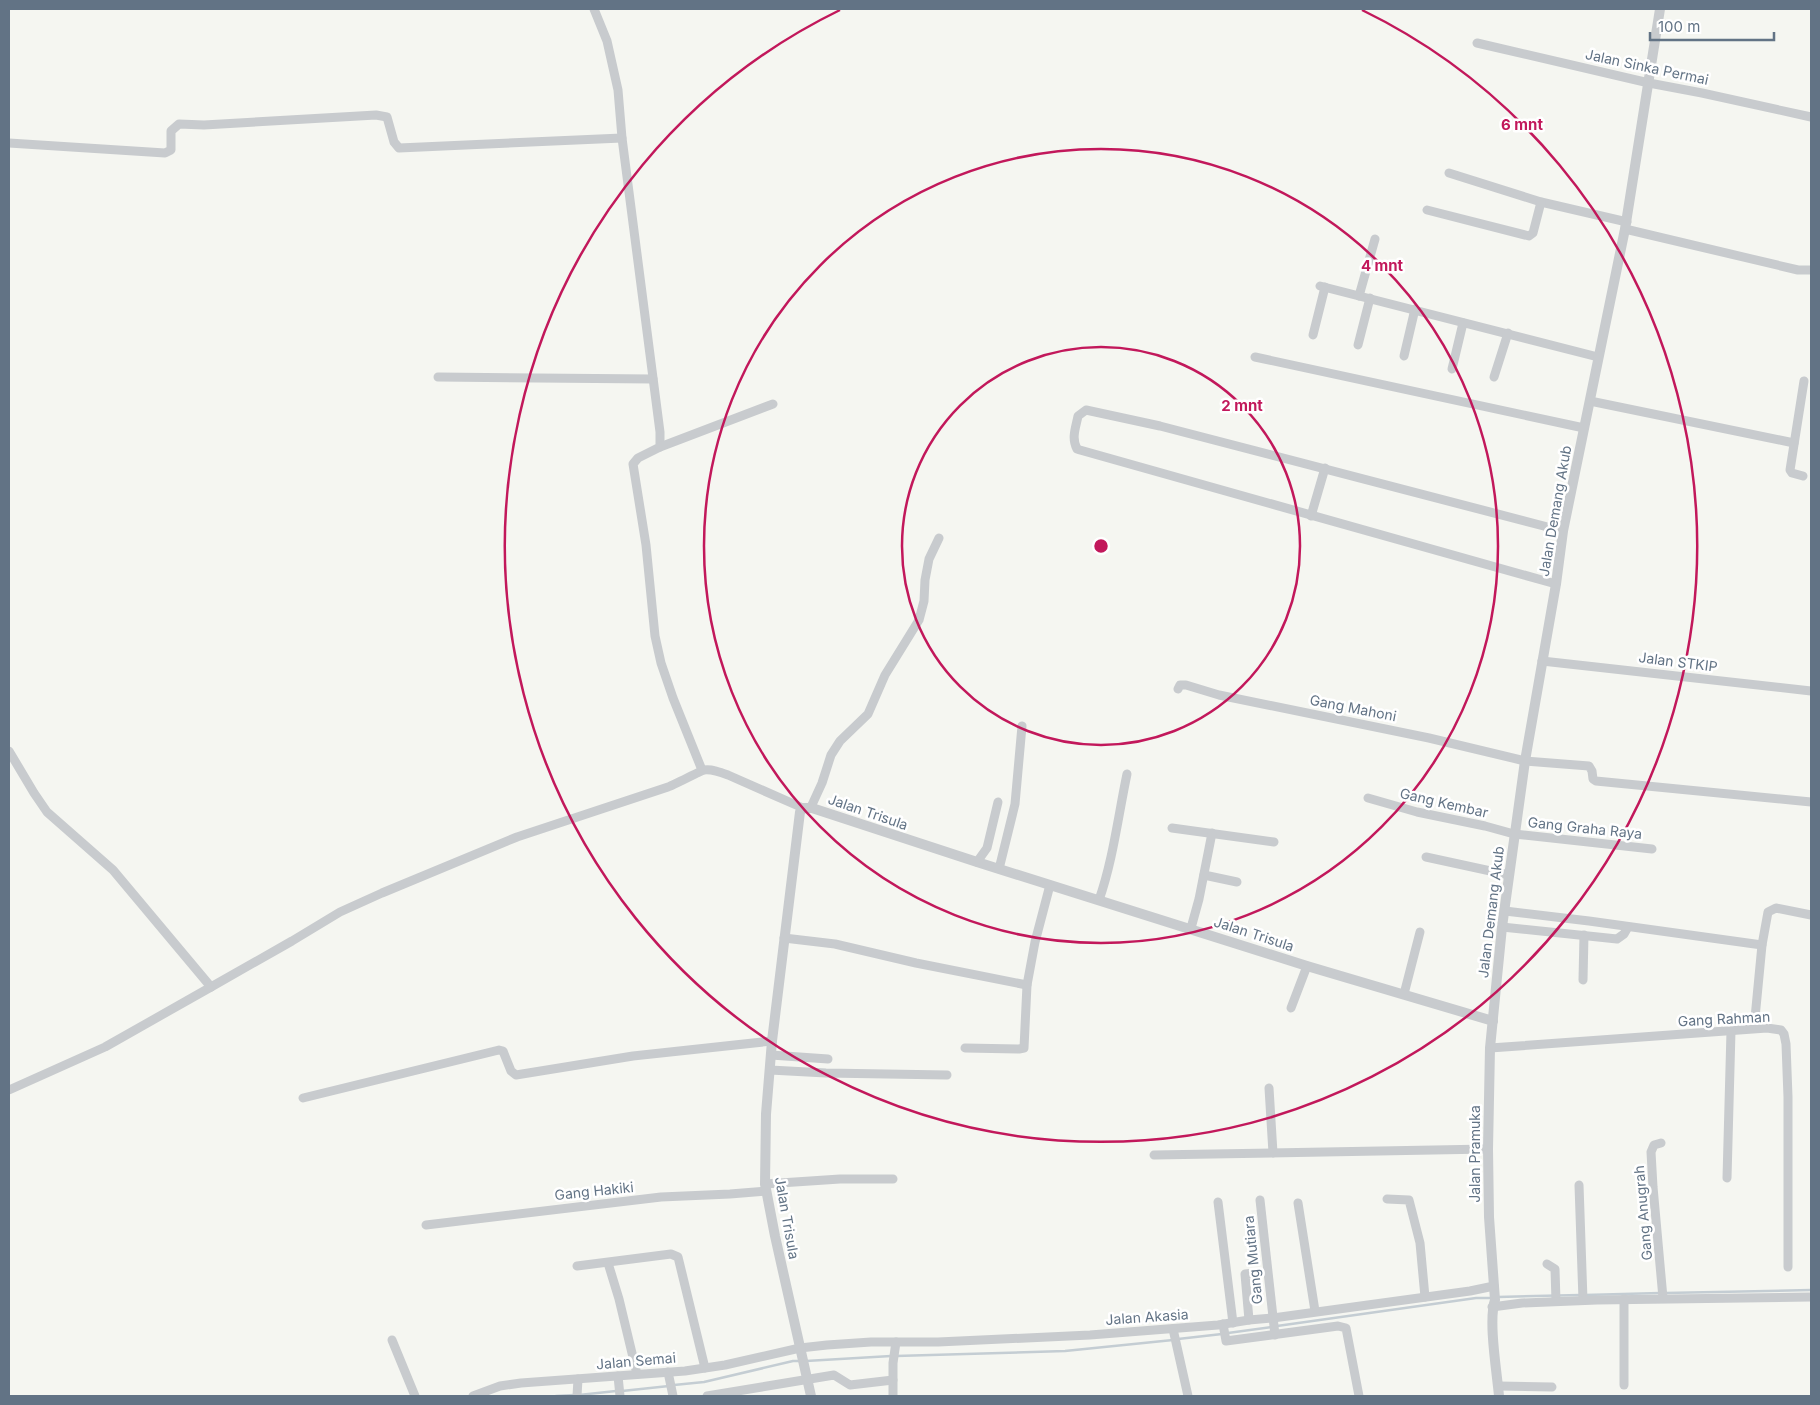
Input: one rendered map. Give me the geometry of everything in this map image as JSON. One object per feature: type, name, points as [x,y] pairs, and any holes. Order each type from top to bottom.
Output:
[{"type":"street","points":[[594,9],[607,41],[618,90],[622,138],[660,441]]},
{"type":"street","name":"Jalan Demang Akub","points":[[1493,1021],[1514,834],[1556,584],[1562,531],[1626,226],[1660,9]]},
{"type":"street","name":"Jalan Sinka Permai","points":[[1477,43],[1649,83],[1811,117]]},
{"type":"street","points":[[9,143],[165,153],[171,150],[171,131],[180,124],[204,125],[376,116],[387,117],[394,142],[399,148],[622,138]]},
{"type":"street","points":[[1449,173],[1626,226],[1798,270],[1811,270]]},
{"type":"street","points":[[1427,210],[1529,236],[1533,233],[1541,202]]},
{"type":"street","points":[[1359,296],[1375,239]]},
{"type":"street","points":[[1313,335],[1322,287],[1415,309],[1598,357]]},
{"type":"street","points":[[1358,345],[1370,298]]},
{"type":"street","points":[[1404,356],[1415,309]]},
{"type":"street","points":[[1452,369],[1463,323]]},
{"type":"street","points":[[1494,378],[1508,334]]},
{"type":"street","points":[[1255,357],[1584,428]]},
{"type":"street","points":[[438,377],[653,379]]},
{"type":"street","points":[[1803,476],[1792,473],[1790,470],[1804,381]]},
{"type":"street","points":[[1590,401],[1794,443]]},
{"type":"street","points":[[702,770],[661,663],[655,636],[646,545],[633,470],[635,461],[660,441],[773,404]]},
{"type":"street","points":[[1556,584],[1076,449],[1073,439],[1078,416],[1086,410],[1160,426],[1562,531]]},
{"type":"street","points":[[1311,516],[1325,468]]},
{"type":"street","points":[[9,1090],[104,1047],[208,983],[292,941],[340,912],[517,837],[668,787],[702,770],[718,771],[807,808],[822,783],[831,755],[840,741],[868,714],[885,675],[919,620],[924,601],[929,559],[939,538]]},
{"type":"street","name":"Jalan STKIP","points":[[1543,657],[1811,692]]},
{"type":"street","name":"Gang Mahoni","points":[[1178,690],[1180,685],[1186,685],[1219,695],[1429,738],[1525,761],[1589,766],[1593,779],[1596,781],[1811,802]]},
{"type":"street","points":[[999,869],[1015,804],[1022,726]]},
{"type":"street","points":[[9,751],[47,812],[113,870],[208,983]]},
{"type":"street","points":[[1099,900],[1107,877],[1118,828],[1127,774]]},
{"type":"street","name":"Gang Kembar","points":[[1368,798],[1417,812],[1486,826],[1514,834]]},
{"type":"street","points":[[976,862],[987,848],[998,802]]},
{"type":"street","name":"Jalan Trisula","points":[[811,1396],[766,1187],[766,1114],[772,1041],[800,812],[807,808],[1307,966],[1493,1021]]},
{"type":"street","points":[[1172,828],[1274,842]]},
{"type":"street","points":[[1191,928],[1212,833]]},
{"type":"street","name":"Gang Graha Raya","points":[[1514,834],[1652,850]]},
{"type":"street","points":[[1426,857],[1509,875]]},
{"type":"street","points":[[1204,875],[1237,882]]},
{"type":"street","points":[[965,1048],[1024,1048],[1028,986],[1035,942],[1050,885]]},
{"type":"street","points":[[1755,1018],[1767,915],[1772,908],[1811,915]]},
{"type":"street","points":[[1505,911],[1762,945]]},
{"type":"street","points":[[1502,928],[1617,939],[1624,934],[1628,927]]},
{"type":"street","points":[[1404,994],[1420,932]]},
{"type":"street","points":[[1583,980],[1584,935]]},
{"type":"street","points":[[784,938],[835,944],[1028,986]]},
{"type":"street","points":[[1291,1008],[1307,966]]},
{"type":"street","name":"Jalan Pramuka","points":[[1493,1021],[1490,1048],[1489,1217],[1499,1391]]},
{"type":"street","name":"Gang Rahman","points":[[1490,1048],[1781,1030],[1785,1038],[1788,1097],[1788,1268]]},
{"type":"street","points":[[1727,1178],[1731,1032]]},
{"type":"street","points":[[303,1098],[500,1050],[503,1051],[511,1070],[516,1075],[633,1056],[772,1041]]},
{"type":"street","points":[[771,1055],[828,1059]]},
{"type":"street","points":[[770,1070],[947,1075]]},
{"type":"street","points":[[1269,1088],[1274,1153]]},
{"type":"street","name":"Gang Anugrah","points":[[1661,1143],[1654,1145],[1652,1152],[1653,1187],[1663,1293]]},
{"type":"street","points":[[1154,1155],[1488,1149]]},
{"type":"street","name":"Gang Hakiki","points":[[426,1225],[661,1197],[730,1194],[766,1187],[840,1179],[893,1179]]},
{"type":"street","points":[[1579,1185],[1583,1294]]},
{"type":"street","points":[[1387,1199],[1409,1200],[1420,1243],[1425,1296]]},
{"type":"street","name":"Gang Mutiara","points":[[1260,1200],[1276,1336]]},
{"type":"street","points":[[1218,1202],[1233,1323]]},
{"type":"street","points":[[1298,1203],[1315,1311]]},
{"type":"street","points":[[577,1266],[671,1254],[678,1257],[705,1368]]},
{"type":"street","points":[[608,1263],[619,1299],[637,1374]]},
{"type":"street","points":[[1547,1264],[1556,1269],[1556,1296]]},
{"type":"street","points":[[1249,1320],[1245,1274],[1255,1273]]},
{"type":"street","name":"Jalan Akasia","points":[[801,1350],[867,1342],[938,1342],[1173,1334],[1249,1320],[1470,1291],[1522,1303],[1556,1296],[1583,1294],[1624,1299],[1663,1293],[1811,1297]]},
{"type":"street","points":[[1624,1299],[1624,1385]]},
{"type":"street","points":[[1223,1326],[1226,1342],[1338,1326],[1346,1328],[1359,1396]]},
{"type":"street","points":[[1173,1334],[1188,1396]]},
{"type":"street","points":[[392,1340],[415,1396]]},
{"type":"street","points":[[893,1396],[896,1343]]},
{"type":"street","name":"Jalan Semai","points":[[473,1396],[500,1386],[521,1382],[578,1388],[618,1376],[637,1374],[668,1375],[801,1350]]},
{"type":"street","points":[[668,1375],[672,1395]]},
{"type":"street","points":[[707,1396],[834,1375],[850,1385],[893,1380]]},
{"type":"street","points":[[618,1376],[620,1396]]},
{"type":"street","points":[[1499,1391],[1552,1387]]},
{"type":"waterway","points":[[1665,1293],[1811,1290]]},
{"type":"waterway","points":[[1585,1295],[1660,1293]]},
{"type":"waterway","points":[[1498,1297],[1580,1295]]},
{"type":"waterway","points":[[1277,1326],[1476,1298],[1492,1298]]},
{"type":"waterway","points":[[1228,1333],[1272,1327]]},
{"type":"waterway","points":[[1178,1339],[1222,1334]]},
{"type":"waterway","points":[[896,1356],[1065,1351],[1173,1340]]},
{"type":"waterway","points":[[806,1361],[891,1356]]},
{"type":"waterway","points":[[674,1385],[704,1382],[793,1361],[801,1361]]},
{"type":"waterway","points":[[622,1391],[669,1386]]},
{"type":"waterway","points":[[579,1395],[616,1391]]},
{"type":"waterway","points":[[556,1396],[574,1395]]}]
